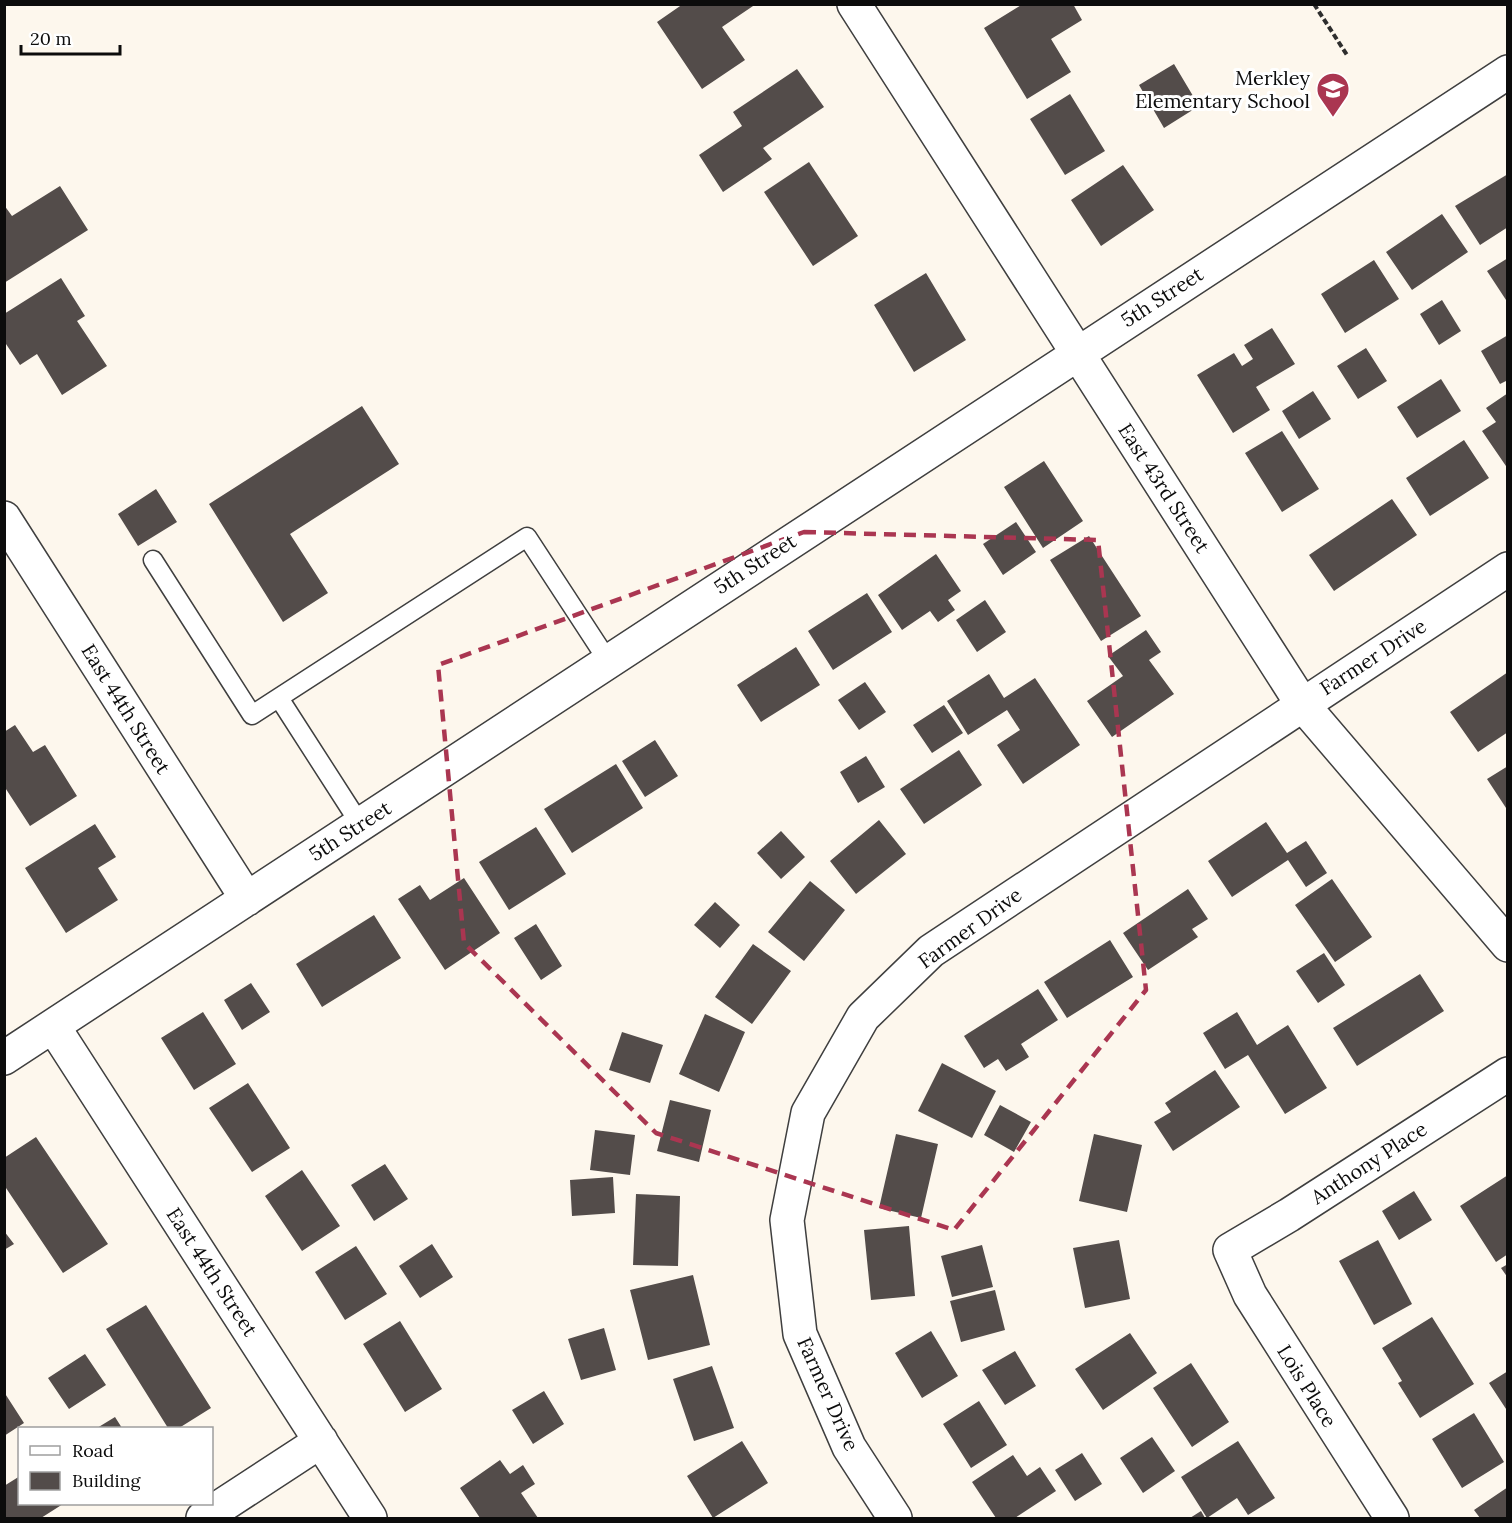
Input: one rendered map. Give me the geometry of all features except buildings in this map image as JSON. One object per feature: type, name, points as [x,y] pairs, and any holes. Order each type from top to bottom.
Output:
[{"type":"street","name":"East 43rd Street","points":[[854,4],[1302,704],[1508,945]]},
{"type":"street","name":"5th Street","points":[[4,1058],[1077,352],[1508,72]]},
{"type":"street","name":"East 44th Street","points":[[4,518],[247,899]]},
{"type":"street","name":"Farmer Drive","points":[[895,1518],[849,1447],[800,1334],[787,1220],[808,1113],[863,1017],[931,951],[1508,569]]},
{"type":"street","name":"East 44th Street","points":[[53,1026],[370,1518]]},
{"type":"street","name":"Anthony Place","points":[[1230,1250],[1289,1215],[1508,1074]]},
{"type":"street","name":"Lois Place","points":[[1230,1250],[1250,1295],[1392,1518]]},
{"type":"street","points":[[203,1518],[321,1441]]},
{"type":"lane","points":[[153,560],[252,715],[527,537],[608,661]]},
{"type":"lane","points":[[279,698],[360,824]]},
{"type":"path","points":[[1314,4],[1347,55]]},
{"type":"highlighted area","points":[[804,532],[1098,540],[1146,990],[954,1230],[656,1133],[464,943],[438,665]]},
{"type":"place","name":"Merkley Elementary School","points":[[1333,118]]}]
